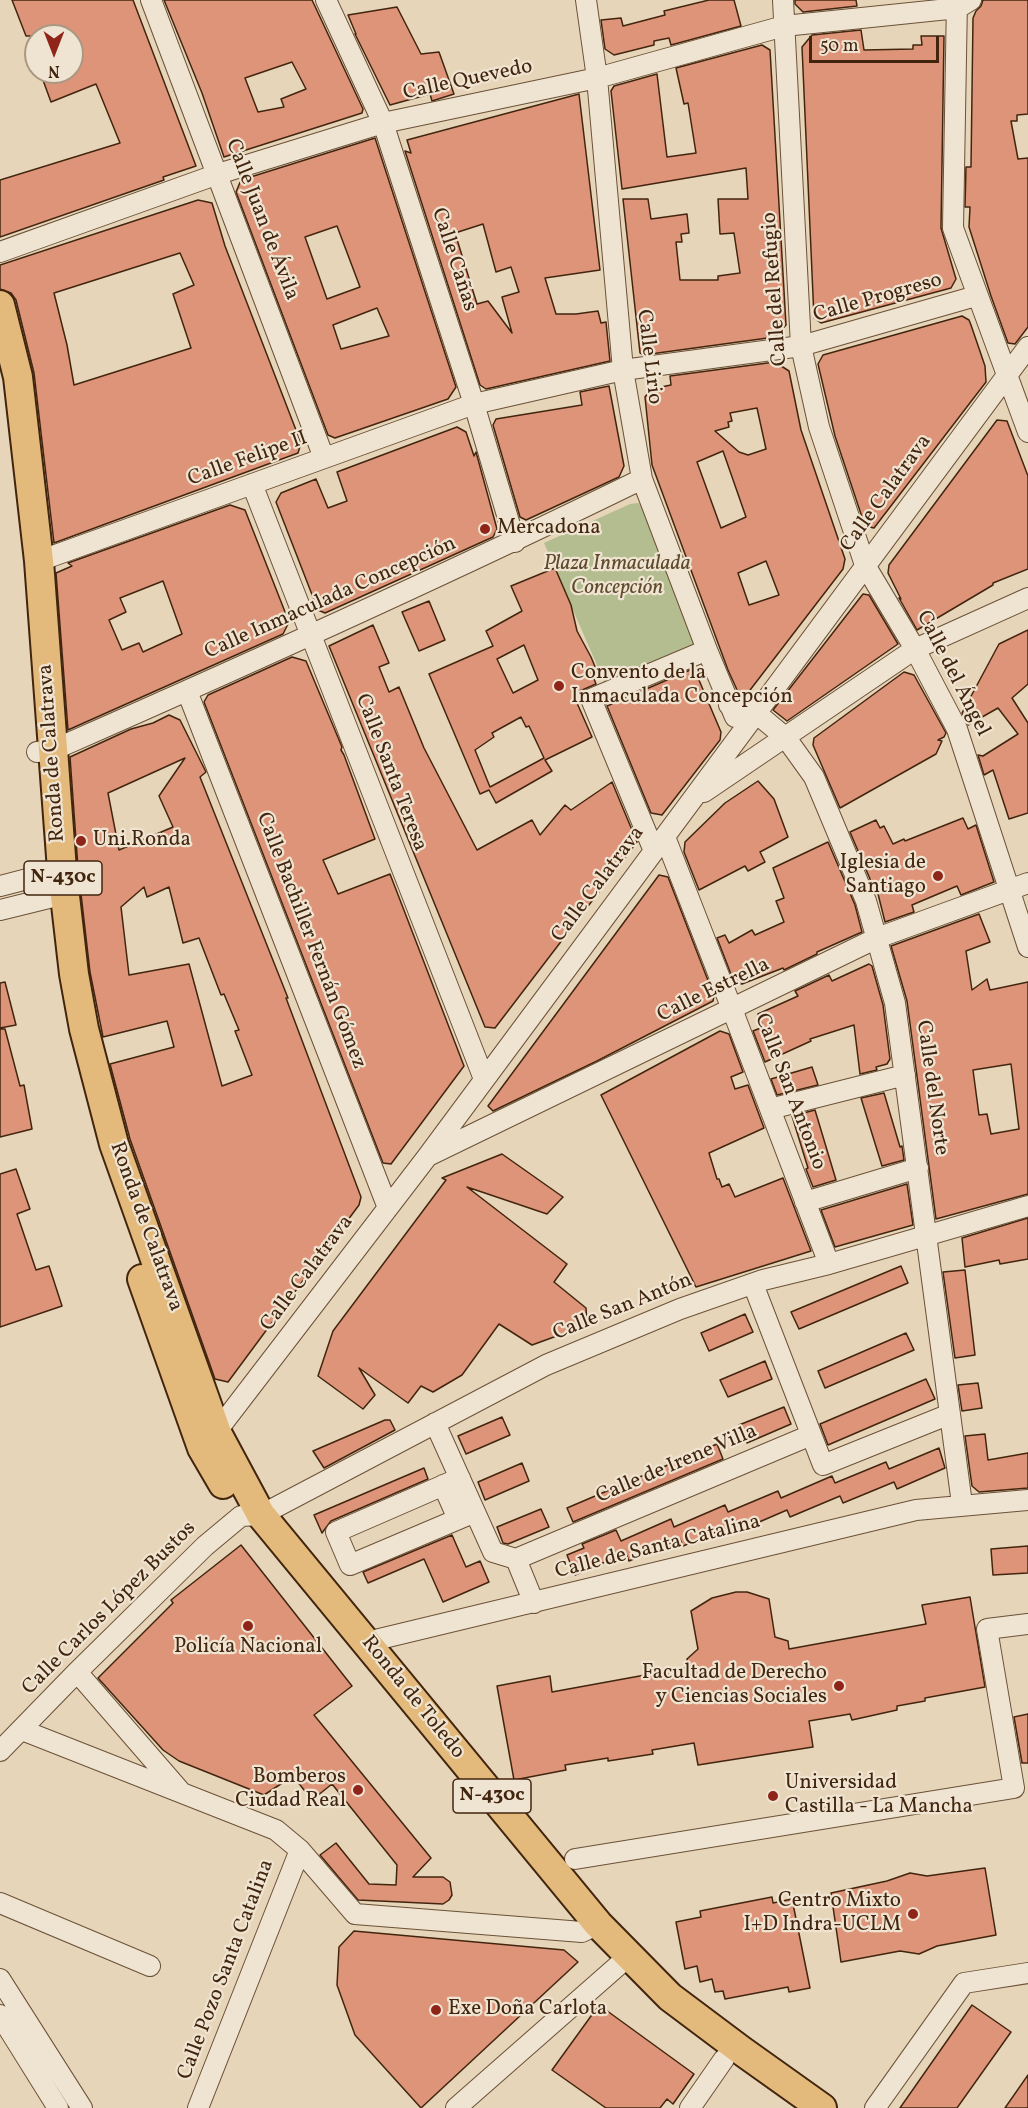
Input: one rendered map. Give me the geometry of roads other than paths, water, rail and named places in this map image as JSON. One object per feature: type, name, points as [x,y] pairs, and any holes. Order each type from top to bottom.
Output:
[{"type":"highway","name":"Ronda de Calatrava","points":[[0,305],[18,377],[39,561],[45,751]]},
{"type":"highway","name":"Ronda de Calatrava","points":[[0,368],[45,751],[56,884],[62,1017],[96,1148],[210,1440]]},
{"type":"highway","name":"Ronda de Toledo","points":[[210,1440],[251,1516],[590,1928],[724,2059],[795,2108]]},
{"type":"highway","name":"Ronda de Toledo","points":[[251,1516],[367,1642],[590,1928]]},
{"type":"highway","name":"Ronda de Toledo","points":[[622,1961],[822,2108]]},
{"type":"street","name":"Calle Juan de Ávila","points":[[151,0],[324,458]]},
{"type":"street","name":"Calle Cañas","points":[[326,0],[384,123],[474,404],[515,542]]},
{"type":"street","name":"Calle Lirio","points":[[586,0],[597,78],[623,370],[642,479],[706,650],[741,733]]},
{"type":"street","name":"Calle del Refugio","points":[[783,0],[801,346],[819,428],[865,565]]},
{"type":"street","name":"Calle Quevedo","points":[[0,252],[218,174],[384,123],[597,78],[784,26],[962,3]]},
{"type":"street","points":[[962,3],[953,228],[976,296],[1028,432]]},
{"type":"street","name":"Calle Progreso","points":[[474,404],[623,370],[801,346],[976,296]]},
{"type":"street","name":"Calle Calatrava","points":[[210,1440],[427,1157],[1028,347]]},
{"type":"street","name":"Calle Felipe II","points":[[39,561],[474,404]]},
{"type":"street","name":"Calle Inmaculada Concepción","points":[[45,751],[311,636],[515,542],[642,479]]},
{"type":"street","name":"Calle Santa Teresa","points":[[252,484],[484,1079]]},
{"type":"street","name":"Calle del Ángel","points":[[865,565],[915,649],[957,729],[1019,886],[1028,946]]},
{"type":"street","points":[[692,801],[915,649],[1028,598]]},
{"type":"street","name":"Calle San Antonio","points":[[706,650],[591,699],[659,844],[732,1009],[829,1264]]},
{"type":"street","name":"Calle Bachiller Fernán Gómez","points":[[187,691],[388,1209]]},
{"type":"street","points":[[729,705],[756,713]]},
{"type":"street","name":"Calle del Norte","points":[[756,713],[786,738],[814,777],[866,901],[894,1003],[962,1504]]},
{"type":"street","points":[[0,886],[56,884]]},
{"type":"street","points":[[0,910],[56,884]]},
{"type":"street","name":"Calle Estrella","points":[[427,1157],[877,938],[1019,886]]},
{"type":"street","points":[[770,1109],[905,1074]]},
{"type":"street","points":[[805,1202],[918,1168]]},
{"type":"street","name":"Calle San Antón","points":[[251,1516],[546,1365],[680,1309],[753,1284],[1028,1206]]},
{"type":"street","points":[[753,1284],[823,1466],[950,1414]]},
{"type":"street","points":[[435,1423],[451,1482],[467,1516],[493,1552],[516,1559],[534,1603]]},
{"type":"street","name":"Calle de Irene Villa","points":[[516,1559],[811,1436]]},
{"type":"street","points":[[451,1482],[336,1532],[350,1565],[467,1516]]},
{"type":"street","name":"Calle de Santa Catalina","points":[[367,1642],[916,1510],[962,1504],[1028,1500]]},
{"type":"street","name":"Calle Carlos López Bustos","points":[[0,1751],[205,1546],[251,1516]]},
{"type":"street","points":[[575,1859],[1014,1788],[987,1629],[1028,1624]]},
{"type":"street","points":[[77,1672],[183,1794]]},
{"type":"street","points":[[22,1730],[276,1830],[300,1850],[355,1914],[590,1928]]},
{"type":"street","name":"Calle Pozo Santa Catalina","points":[[198,2108],[300,1850]]},
{"type":"street","points":[[0,1902],[150,1966]]},
{"type":"street","points":[[456,2108],[622,1961]]},
{"type":"street","points":[[875,2108],[964,1983],[1028,1973]]},
{"type":"street","points":[[0,1978],[82,2108]]},
{"type":"street","points":[[0,2015],[58,2108]]},
{"type":"street","points":[[690,2108],[724,2059]]},
{"type":"place","name":"Mercadona","points":[[485,529]]},
{"type":"place","name":"Convento de la Inmaculada Concepción","points":[[559,686]]},
{"type":"place","name":"Uni.Ronda","points":[[81,841]]},
{"type":"place","name":"Iglesia de Santiago","points":[[938,876]]},
{"type":"place","name":"Policía Nacional","points":[[248,1626]]},
{"type":"place","name":"Facultad de Derecho y Ciencias Sociales","points":[[839,1686]]},
{"type":"place","name":"Bomberos Ciudad Real","points":[[358,1790]]},
{"type":"place","name":"Universidad Castilla - La Mancha","points":[[773,1796]]},
{"type":"place","name":"Centro Mixto I+D Indra-UCLM","points":[[913,1914]]},
{"type":"place","name":"Exe Doña Carlota","points":[[436,2010]]},
{"type":"park label","name":"Plaza Inmaculada Concepción","points":[[617,577]]}]
